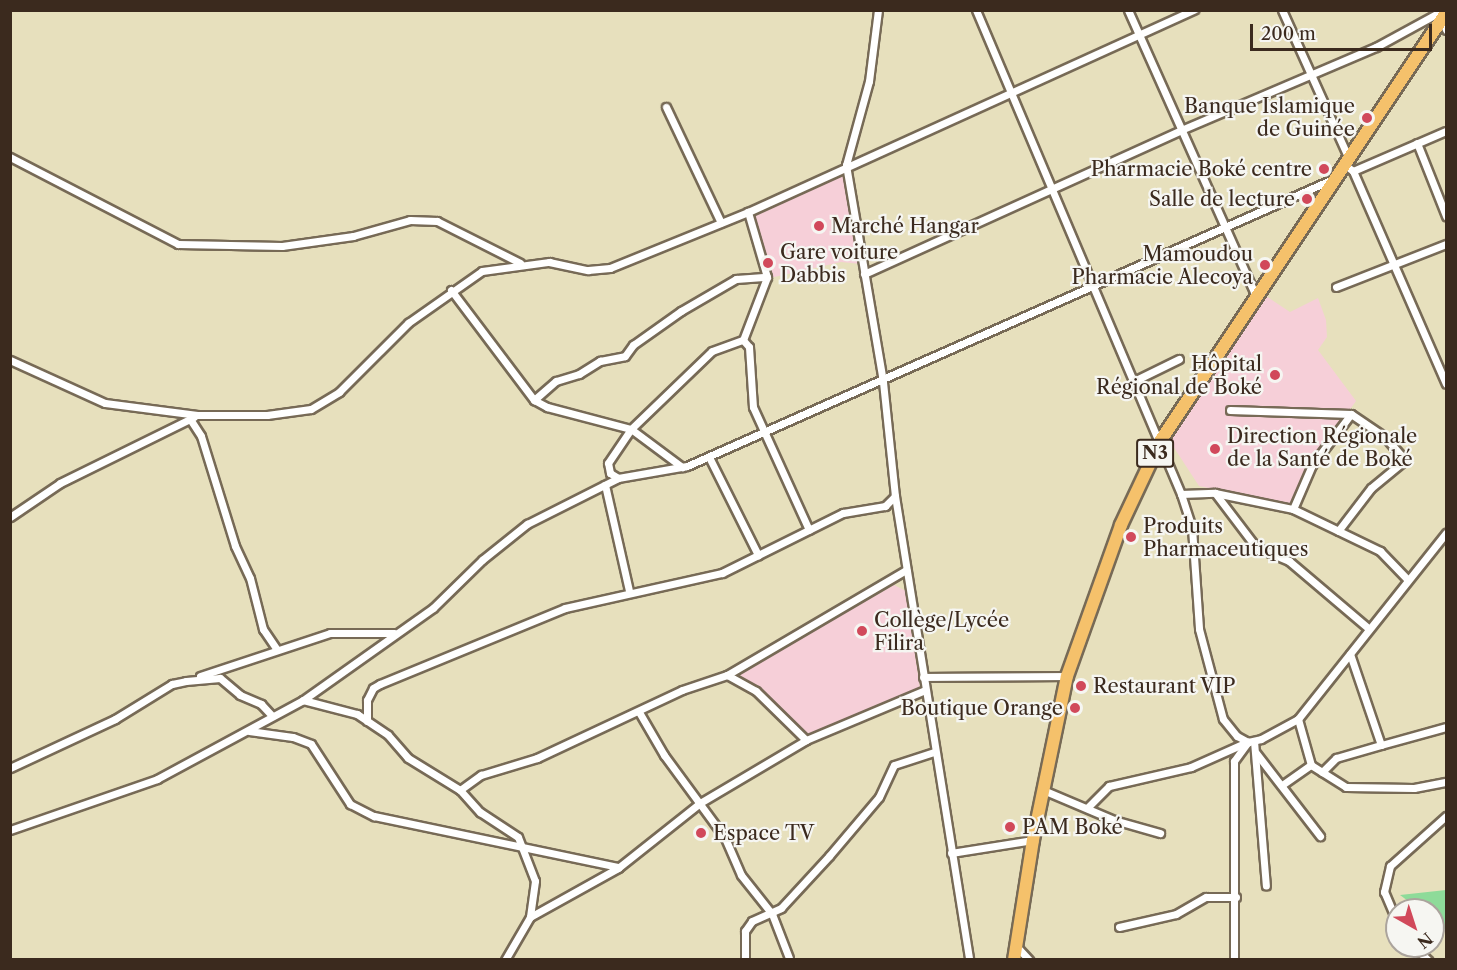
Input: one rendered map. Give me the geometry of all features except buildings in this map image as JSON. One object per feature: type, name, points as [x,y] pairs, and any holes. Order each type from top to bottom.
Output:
[{"type":"highway","name":"N3","points":[[1015,953],[1033,840],[1067,676],[1121,525],[1161,440],[1335,178],[1349,165],[1442,17]]},
{"type":"street","points":[[878,10],[870,81],[846,165],[883,382],[895,496],[906,570],[969,960]]},
{"type":"street","points":[[976,10],[1050,190],[1161,440],[1181,494],[1192,528],[1199,629],[1223,719],[1237,736],[1251,741],[1256,753],[1320,836]]},
{"type":"street","points":[[1128,10],[1256,297]]},
{"type":"street","points":[[10,360],[105,404],[193,417],[267,416],[311,409],[339,392],[408,323],[451,290],[482,272],[522,264],[549,262],[588,270],[610,268],[748,212],[846,165],[1194,10]]},
{"type":"street","points":[[1282,10],[1446,384]]},
{"type":"street","points":[[864,274],[1180,130],[1442,17]]},
{"type":"street","points":[[666,107],[721,223]]},
{"type":"street","points":[[1349,165],[1446,131]]},
{"type":"street","points":[[1417,143],[1446,216]]},
{"type":"street","points":[[10,158],[178,244],[282,246],[353,236],[410,220],[437,221],[522,264]]},
{"type":"street","points":[[10,830],[157,779],[303,700],[394,633],[433,608],[482,560],[527,524],[618,478],[681,467],[709,457],[883,382],[1092,283],[1335,178]]},
{"type":"street","points":[[618,478],[610,473],[608,463],[631,429],[712,351],[743,340],[767,277],[748,212]]},
{"type":"street","points":[[1336,287],[1446,244]]},
{"type":"street","points":[[534,400],[556,381],[579,374],[600,361],[625,356],[633,345],[681,311],[736,279],[767,277]]},
{"type":"street","points":[[451,290],[534,400],[547,407],[631,429],[681,467]]},
{"type":"street","points":[[743,340],[749,347],[753,407],[809,530]]},
{"type":"street","points":[[1134,381],[1179,359]]},
{"type":"street","points":[[1230,410],[1350,414],[1385,437],[1405,460],[1371,488],[1338,531]]},
{"type":"street","points":[[1293,510],[1312,465],[1350,414]]},
{"type":"street","points":[[10,517],[60,483],[193,417]]},
{"type":"street","points":[[193,417],[235,546],[250,578],[263,629],[276,648]]},
{"type":"street","points":[[709,457],[758,555]]},
{"type":"street","points":[[604,485],[629,591]]},
{"type":"street","points":[[1181,494],[1215,493],[1293,510],[1380,551],[1408,580]]},
{"type":"street","points":[[1215,493],[1256,548],[1289,561],[1368,628]]},
{"type":"street","points":[[367,721],[367,699],[380,684],[565,608],[629,591],[722,573],[843,513],[885,506],[895,496]]},
{"type":"street","points":[[1087,808],[1109,786],[1191,767],[1251,741],[1275,734],[1298,718],[1368,628],[1446,536]]},
{"type":"street","points":[[460,790],[482,775],[537,758],[682,690],[727,675],[906,570]]},
{"type":"street","points":[[186,681],[276,648],[312,642],[330,633],[394,633]]},
{"type":"street","points":[[1350,654],[1381,745]]},
{"type":"street","points":[[727,675],[756,691],[806,740]]},
{"type":"street","points":[[923,677],[1067,676]]},
{"type":"street","points":[[10,768],[116,719],[172,684],[186,681],[220,678],[240,695],[261,704],[272,716]]},
{"type":"street","points":[[530,917],[619,867],[700,803],[806,740],[926,690]]},
{"type":"street","points":[[303,700],[344,709],[367,721],[388,735],[408,758],[460,790],[480,812],[518,837],[518,843],[535,881],[530,917],[506,960]]},
{"type":"street","points":[[639,712],[725,838],[741,875],[772,914],[789,958]]},
{"type":"street","points":[[1298,718],[1311,765],[1346,787],[1414,788],[1446,782]]},
{"type":"street","points":[[1322,772],[1336,758],[1446,727]]},
{"type":"street","points":[[249,731],[292,737],[311,744],[350,804],[374,816],[518,843],[619,867]]},
{"type":"street","points":[[1234,958],[1236,897],[1234,761],[1251,741]]},
{"type":"street","points":[[745,960],[745,931],[752,921],[772,914],[822,864],[879,797],[894,765],[934,752]]},
{"type":"street","points":[[1256,753],[1256,794],[1266,886]]},
{"type":"street","points":[[1282,785],[1311,765]]},
{"type":"street","points":[[1043,790],[1160,833]]},
{"type":"street","points":[[1387,898],[1384,892],[1390,866],[1446,816]]},
{"type":"street","points":[[951,853],[1033,840]]},
{"type":"street","points":[[1119,927],[1176,914],[1206,897],[1236,897]]},
{"type":"street","points":[[1015,953],[1029,960]]},
{"type":"shaded area","points":[[847,171],[861,264],[841,262],[770,278],[750,218]]},
{"type":"shaded area","name":"Hôpital Régional de Boké","points":[[1266,296],[1290,312],[1318,298],[1326,320],[1327,337],[1318,350],[1356,401],[1310,464],[1289,505],[1199,486],[1169,440]]},
{"type":"shaded area","name":"Collège/Lycée Filira","points":[[894,585],[906,591],[920,688],[811,736],[740,676],[741,671]]},
{"type":"green space","points":[[1446,890],[1446,930],[1445,898],[1404,898],[1400,895]]},
{"type":"place","name":"Banque Islamique de Guinée","points":[[1367,118]]},
{"type":"place","name":"Pharmacie Boké centre","points":[[1324,169]]},
{"type":"place","name":"Salle de lecture","points":[[1307,199]]},
{"type":"place","name":"Marché Hangar","points":[[819,226]]},
{"type":"place","name":"Gare voiture Dabbis","points":[[768,263]]},
{"type":"place","name":"Mamoudou Pharmacie Alecoya","points":[[1265,265]]},
{"type":"place","name":"Hôpital Régional de Boké","points":[[1275,375]]},
{"type":"place","name":"Direction Régionale de la Santé de Boké","points":[[1215,449]]},
{"type":"place","name":"Produits Pharmaceutiques","points":[[1131,537]]},
{"type":"place","name":"Collège/Lycée Filira","points":[[862,631]]},
{"type":"place","name":"Restaurant VIP","points":[[1081,686]]},
{"type":"place","name":"Boutique Orange","points":[[1075,708]]},
{"type":"place","name":"PAM Boké","points":[[1010,827]]},
{"type":"place","name":"Espace TV","points":[[701,833]]}]
